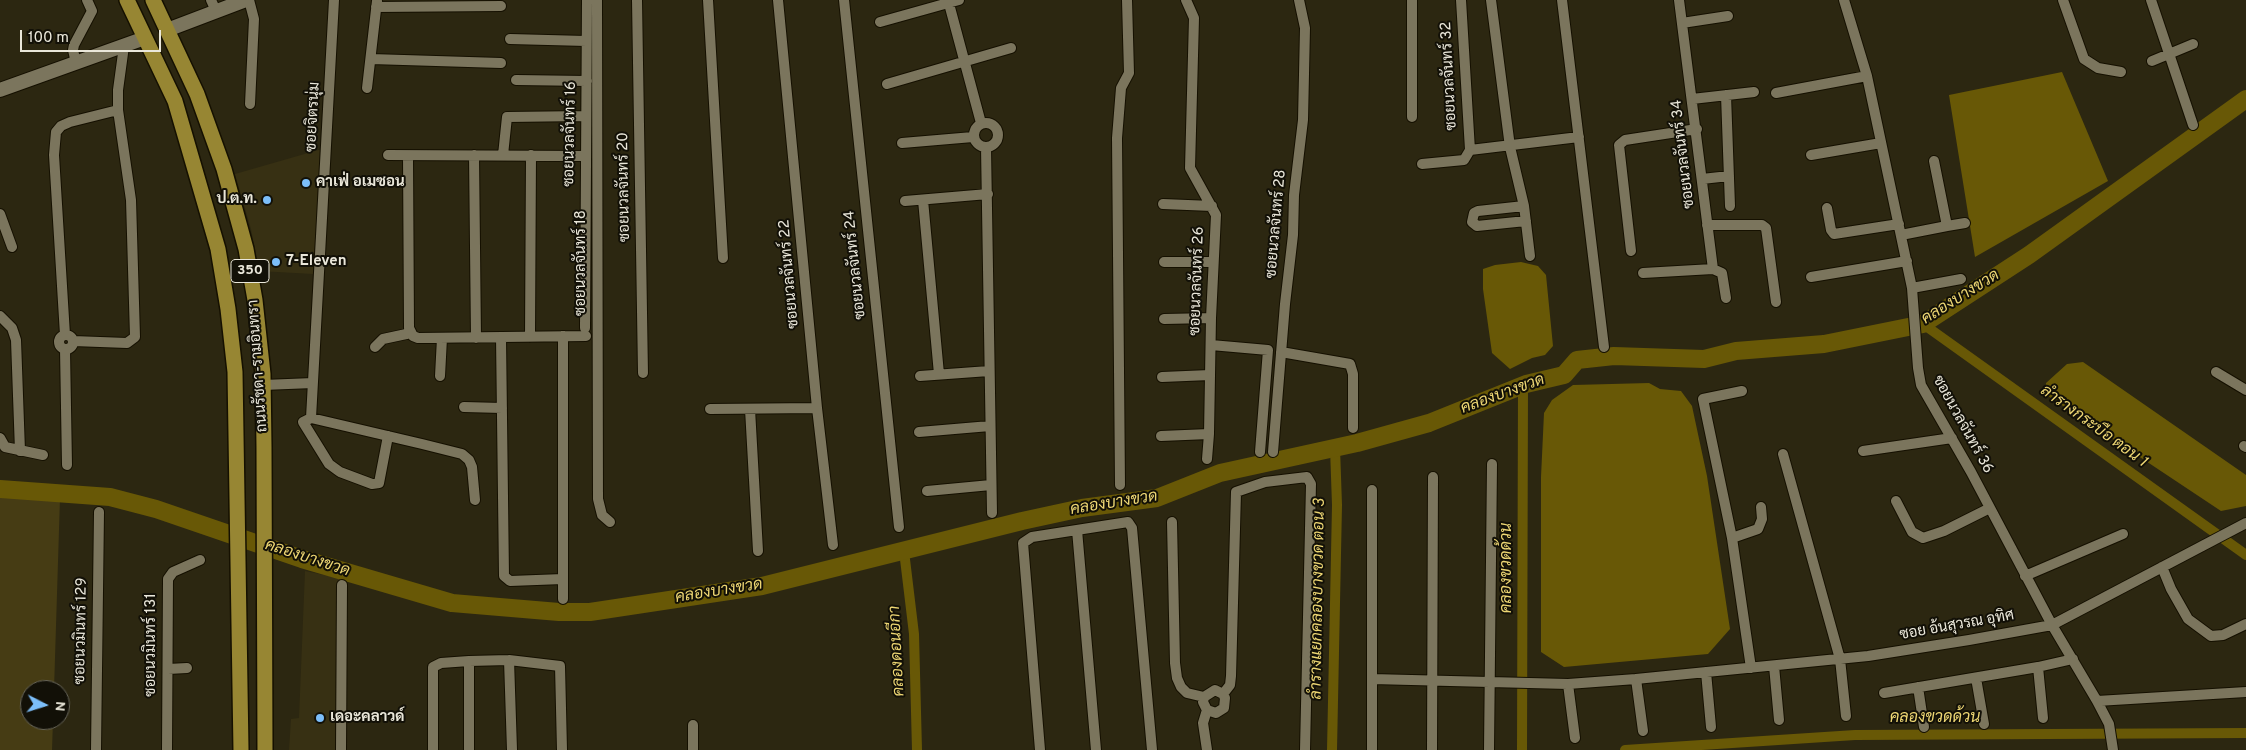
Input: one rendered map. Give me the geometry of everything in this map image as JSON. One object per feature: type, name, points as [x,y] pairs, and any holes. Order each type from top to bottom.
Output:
[{"type":"main road","name":"ถนนรัชดา-รามอินทรา","points":[[127,0],[174,102],[218,249],[228,309],[235,372],[241,750]]},
{"type":"main road","name":"ถนนรัชดา-รามอินทรา","points":[[154,0],[201,104],[224,169],[244,243],[255,300],[263,385],[265,750]]},
{"type":"main road","points":[[167,30],[214,6],[248,0]]},
{"type":"main road","points":[[0,90],[145,38]]},
{"type":"street","points":[[76,63],[73,50],[74,45],[92,11],[87,0]]},
{"type":"street","points":[[248,0],[254,19],[250,104]]},
{"type":"street","name":"ซอยจิตรนุ่ม","points":[[334,0],[311,418],[305,420],[304,425],[329,464],[340,472],[372,484],[379,483],[388,436]]},
{"type":"street","name":"ซอยนวลจันทร์ 16","points":[[562,336],[586,332],[585,156],[587,0]]},
{"type":"street","name":"ซอยนวลจันทร์ 18","points":[[597,0],[598,499],[602,515],[610,522]]},
{"type":"street","name":"ซอยนวลจันทร์ 20","points":[[637,0],[643,372]]},
{"type":"street","points":[[708,0],[723,258]]},
{"type":"street","name":"ซอยนวลจันทร์ 22","points":[[778,0],[817,408],[833,546]]},
{"type":"street","name":"ซอยนวลจันทร์ 24","points":[[844,0],[899,527]]},
{"type":"street","points":[[1120,485],[1117,138],[1122,88],[1129,73],[1127,0]]},
{"type":"street","name":"ซอยนวลจันทร์ 26","points":[[1186,0],[1194,18],[1190,168],[1216,215],[1210,318],[1211,345],[1207,459]]},
{"type":"street","name":"ซอยนวลจันทร์ 28","points":[[1273,452],[1303,120],[1305,28],[1299,0]]},
{"type":"street","points":[[1412,0],[1412,117]]},
{"type":"street","name":"ซอยนวลจันทร์ 32","points":[[1462,0],[1470,150]]},
{"type":"street","points":[[1491,0],[1510,147],[1524,206],[1530,256]]},
{"type":"street","points":[[1562,0],[1604,347]]},
{"type":"street","name":"ซอยนวลจันทร์ 34","points":[[1679,0],[1697,129],[1713,269],[1722,274],[1726,298]]},
{"type":"street","name":"ซอยนวลจันทร์ 36","points":[[1844,0],[1867,76],[1907,261],[1916,319],[1918,368],[1921,385],[1952,438],[2052,625],[2097,701],[2109,724],[2113,750]]},
{"type":"street","points":[[2063,0],[2084,59],[2098,68],[2121,72]]},
{"type":"street","points":[[2151,0],[2192,125]]},
{"type":"street","points":[[880,22],[952,1],[964,62],[981,124]]},
{"type":"street","points":[[367,88],[376,3],[501,6]]},
{"type":"street","points":[[1682,23],[1728,16]]},
{"type":"street","points":[[510,39],[586,41]]},
{"type":"street","points":[[2152,61],[2193,44]]},
{"type":"street","points":[[69,338],[127,343],[135,338],[132,200],[118,110],[118,90],[124,46]]},
{"type":"street","points":[[887,84],[1011,48]]},
{"type":"street","points":[[371,59],[501,63]]},
{"type":"street","points":[[1776,93],[1867,76]]},
{"type":"street","points":[[516,80],[587,81]]},
{"type":"street","points":[[1692,99],[1754,92]]},
{"type":"street","points":[[1726,95],[1730,206]]},
{"type":"street","points":[[67,465],[65,349],[71,347],[54,155],[56,132],[70,122],[118,110]]},
{"type":"street","points":[[503,155],[507,117],[586,116]]},
{"type":"street","points":[[981,124],[993,125],[998,132],[997,141],[986,147],[978,145],[973,137],[975,129],[981,124]]},
{"type":"street","points":[[1631,251],[1619,145],[1625,140],[1697,129]]},
{"type":"street","points":[[902,143],[973,137]]},
{"type":"street","points":[[1422,164],[1464,160],[1470,150],[1510,147],[1579,137]]},
{"type":"street","points":[[1811,155],[1881,143]]},
{"type":"street","points":[[986,147],[992,513]]},
{"type":"street","points":[[388,155],[585,156]]},
{"type":"street","points":[[474,155],[476,338]]},
{"type":"street","points":[[530,337],[531,155]]},
{"type":"street","points":[[408,156],[411,333]]},
{"type":"street","points":[[1934,161],[1946,226]]},
{"type":"street","points":[[1702,179],[1729,176]]},
{"type":"street","points":[[905,201],[988,194]]},
{"type":"street","points":[[922,200],[939,374]]},
{"type":"street","points":[[1163,204],[1212,206]]},
{"type":"street","points":[[1524,206],[1478,211],[1474,213],[1472,222],[1477,226],[1526,221]]},
{"type":"street","points":[[1827,208],[1831,230],[1834,234],[1900,230],[1965,223]]},
{"type":"street","points":[[0,214],[12,247]]},
{"type":"street","points":[[585,222],[596,222]]},
{"type":"street","points":[[1707,226],[1758,225],[1766,228],[1776,302]]},
{"type":"street","points":[[1811,277],[1907,261]]},
{"type":"street","points":[[1164,262],[1213,262]]},
{"type":"street","points":[[1643,273],[1713,269]]},
{"type":"street","points":[[1912,288],[1961,279]]},
{"type":"street","points":[[0,316],[12,328],[16,340],[20,451]]},
{"type":"street","points":[[1164,319],[1210,318]]},
{"type":"street","points":[[375,347],[383,339],[411,333],[418,338],[562,336],[563,599]]},
{"type":"street","points":[[440,376],[442,338]]},
{"type":"street","points":[[501,338],[504,576],[510,581],[563,579]]},
{"type":"street","points":[[1211,345],[1268,350],[1260,452]]},
{"type":"street","points":[[1281,352],[1350,364],[1353,374],[1353,428]]},
{"type":"street","points":[[920,376],[989,371]]},
{"type":"street","points":[[2216,372],[2246,390]]},
{"type":"street","points":[[1162,377],[1210,375]]},
{"type":"street","points":[[263,385],[313,382]]},
{"type":"street","points":[[1742,391],[1702,399],[1732,538],[1751,668]]},
{"type":"street","points":[[464,407],[502,408]]},
{"type":"street","points":[[710,409],[817,408]]},
{"type":"street","points":[[750,409],[758,551]]},
{"type":"street","points":[[311,418],[462,454],[469,460],[472,467],[475,500]]},
{"type":"street","points":[[919,432],[990,426]]},
{"type":"street","points":[[1161,436],[1209,434]]},
{"type":"street","points":[[1863,451],[1952,438]]},
{"type":"street","points":[[2,445],[20,451],[43,455]]},
{"type":"street","points":[[1783,454],[1840,659],[1846,716]]},
{"type":"street","points":[[1489,750],[1492,464]]},
{"type":"street","points":[[1223,694],[1230,685],[1231,676],[1236,492],[1265,482],[1307,477],[1310,484],[1310,502],[1305,750]]},
{"type":"street","points":[[1432,750],[1433,477]]},
{"type":"street","points":[[927,491],[992,485]]},
{"type":"street","points":[[1372,490],[1372,750]]},
{"type":"street","points":[[1896,501],[1912,532],[1923,538],[1944,531],[1990,508]]},
{"type":"street","points":[[1732,538],[1758,529],[1762,519],[1761,507]]},
{"type":"street","name":"ซอยนวมินทร์ 129","points":[[96,750],[99,512]]},
{"type":"street","points":[[1040,750],[1023,543],[1032,537],[1123,522],[1128,522],[1132,525],[1152,750]]},
{"type":"street","points":[[1172,522],[1175,663],[1177,678],[1181,687],[1187,693],[1204,697],[1215,690],[1223,694],[1226,698],[1224,708],[1216,713],[1207,710]]},
{"type":"street","name":"ซอย อ้นสุวรณ อุทิศ","points":[[1372,679],[1568,684],[1636,679],[1868,656],[2052,625],[2217,540],[2246,523]]},
{"type":"street","points":[[1076,530],[1096,750]]},
{"type":"street","points":[[2025,576],[2123,534]]},
{"type":"street","name":"ซอยนวมินทร์ 131","points":[[167,750],[168,578],[173,572],[200,560]]},
{"type":"street","points":[[2162,567],[2171,589],[2188,619],[2211,636],[2223,635],[2246,624]]},
{"type":"street","points":[[340,750],[342,585]]},
{"type":"street","points":[[1884,693],[2038,667],[2073,659]]},
{"type":"street","points":[[509,660],[512,750]]},
{"type":"street","points":[[433,750],[433,667],[441,663],[509,660],[560,666],[562,750]]},
{"type":"street","points":[[469,661],[470,750]]},
{"type":"street","points":[[1774,666],[1779,720]]},
{"type":"street","points":[[2038,667],[2043,718]]},
{"type":"street","points":[[168,669],[187,668]]},
{"type":"street","points":[[1706,672],[1712,727]]},
{"type":"street","points":[[1976,678],[1984,724]]},
{"type":"street","points":[[1636,679],[1643,731]]},
{"type":"street","points":[[1568,684],[1575,738]]},
{"type":"street","points":[[1918,687],[1924,727]]},
{"type":"street","points":[[2097,701],[2246,692]]},
{"type":"street","points":[[1204,697],[1203,702],[1207,710],[1203,723],[1206,750]]},
{"type":"street","points":[[692,750],[693,725]]},
{"type":"shaded area","points":[[2062,72],[2108,181],[1975,257],[1949,95]]},
{"type":"shaded area","points":[[322,149],[313,274],[259,271],[251,229],[235,174]]},
{"type":"shaded area","points":[[1521,262],[1538,266],[1546,275],[1553,346],[1545,355],[1532,358],[1510,369],[1492,353],[1483,289],[1483,269],[1495,265]]},
{"type":"shaded area","points":[[2083,362],[2246,475],[2246,506],[2221,511],[2045,394],[2046,383],[2067,364]]},
{"type":"shaded area","points":[[1649,383],[1660,389],[1681,391],[1692,406],[1707,476],[1730,629],[1708,654],[1564,667],[1541,652],[1541,477],[1544,413],[1552,400],[1573,385]]},
{"type":"shaded area","points":[[0,497],[60,498],[54,680],[20,680],[20,730],[53,730],[52,750],[0,750]]},
{"type":"shaded area","points":[[305,571],[339,578],[339,750],[289,750],[291,719],[299,718]]},
{"type":"waterway","name":"คลองบางขวด","points":[[0,489],[110,497],[156,509],[302,559],[452,603],[559,612],[590,612],[762,586],[1022,521],[1082,508],[1157,498],[1220,473],[1357,443],[1429,423],[1526,384],[1564,375],[1577,360],[1614,356],[1704,359],[1736,351],[1824,344],[1923,324],[2029,255],[2246,99]]},
{"type":"waterway","name":"ลำรางกระบือ ตอน 1","points":[[1923,324],[2246,555]]},
{"type":"waterway","name":"คลองขวดด้วน","points":[[1522,750],[1523,386]]},
{"type":"waterway","name":"ลำรางแยกคลองบางขวด ตอน 3","points":[[1332,750],[1337,505],[1335,448]]},
{"type":"waterway","name":"คลองดอนอีกา","points":[[904,551],[914,634],[917,750]]},
{"type":"waterway","name":"คลองขวดด้วน","points":[[1625,750],[1855,735],[2246,733]]},
{"type":"place","name":"คาเฟ่ อเมซอน","points":[[306,183]]},
{"type":"place","name":"ป.ต.ท.","points":[[267,200]]},
{"type":"place","name":"7-Eleven","points":[[276,262]]},
{"type":"place","name":"เดอะคลาวด์","points":[[320,718]]}]
